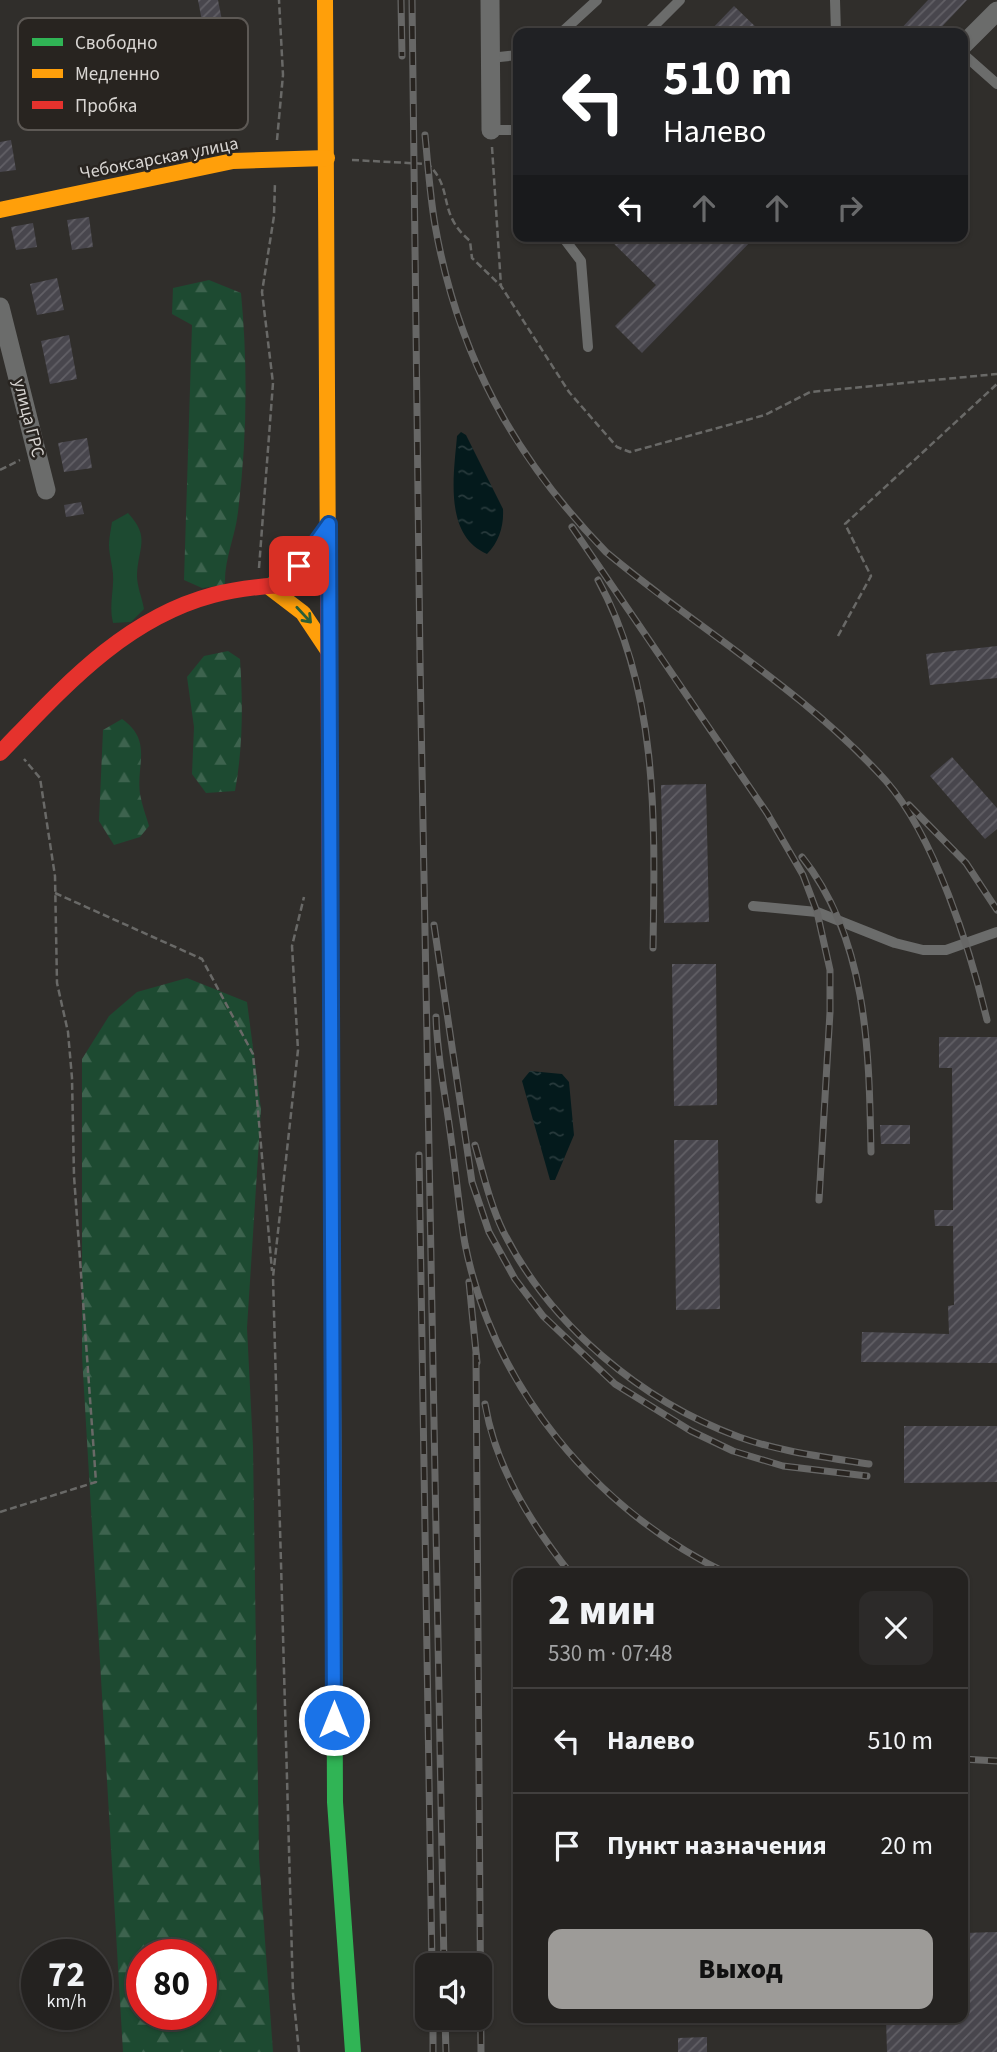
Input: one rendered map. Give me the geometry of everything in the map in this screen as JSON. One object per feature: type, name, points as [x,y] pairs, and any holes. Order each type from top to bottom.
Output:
[{"type":"main road","points":[[325,0],[335,1802],[353,2052]]},
{"type":"main road","name":"Чебоксарская улица","points":[[0,210],[233,161],[327,158]]},
{"type":"main road","points":[[262,588],[299,566],[329,524]]},
{"type":"main road","points":[[6,747],[80,670],[110,643],[142,622],[213,595],[330,582]]},
{"type":"main road","points":[[262,588],[303,613],[329,652]]},
{"type":"street","points":[[490,0],[491,130]]},
{"type":"street","points":[[968,40],[997,10]]},
{"type":"street","name":"улица ГРС","points":[[0,307],[46,490]]},
{"type":"lane","points":[[566,28],[597,0]]},
{"type":"lane","points":[[652,28],[680,0]]},
{"type":"lane","points":[[835,0],[836,28]]},
{"type":"lane","points":[[490,58],[513,56]]},
{"type":"lane","points":[[968,58],[997,84]]},
{"type":"lane","points":[[491,130],[513,130]]},
{"type":"lane","points":[[567,242],[581,261],[587,347]]},
{"type":"lane","points":[[753,906],[817,912],[895,943],[923,950],[946,950],[997,932]]},
{"type":"path","points":[[262,588],[273,383],[262,292],[274,216],[275,159],[283,75],[279,0]]},
{"type":"path","points":[[491,130],[501,286]]},
{"type":"path","points":[[327,158],[428,164],[445,191],[447,212],[456,229],[470,241],[472,258],[501,286],[569,392],[617,447],[630,452],[765,415],[810,392],[997,374]]},
{"type":"path","points":[[838,636],[872,576],[845,524],[997,384]]},
{"type":"path","points":[[0,1512],[96,1482],[74,1176],[72,1078],[68,1032],[57,983],[53,892],[55,876],[40,778],[6,747]]},
{"type":"path","points":[[53,892],[202,959],[253,1054],[273,1278],[293,1980],[299,2052]]},
{"type":"path","points":[[273,1278],[298,1050],[292,946],[305,895]]},
{"type":"green space","points":[[209,280],[241,293],[246,403],[238,512],[226,566],[225,585],[202,588],[184,580],[192,325],[172,314],[173,288]]},
{"type":"green space","points":[[128,513],[141,536],[137,576],[144,609],[131,622],[113,623],[110,536],[112,522]]},
{"type":"green space","points":[[228,651],[240,659],[242,725],[238,775],[235,791],[206,793],[192,774],[194,727],[187,677],[204,656]]},
{"type":"green space","points":[[122,719],[132,727],[140,744],[140,794],[149,826],[140,837],[114,845],[99,821],[103,730]]},
{"type":"green space","points":[[187,978],[247,1002],[261,1109],[247,1328],[253,1447],[259,1857],[273,2052],[123,2052],[82,1356],[82,1059],[109,1016],[137,992]]},
{"type":"water","points":[[461,432],[466,435],[503,509],[500,533],[487,554],[473,545],[463,533],[457,518],[454,467],[457,436]]},
{"type":"water","points":[[530,1071],[562,1074],[569,1082],[574,1135],[555,1180],[550,1180],[522,1081]]},
{"type":"building","points":[[198,0],[218,0],[222,18],[201,18]]},
{"type":"building","points":[[928,0],[967,0],[941,28],[902,28]]},
{"type":"building","points":[[734,6],[757,28],[713,28]]},
{"type":"building","points":[[11,140],[16,170],[0,172],[0,142]]},
{"type":"building","points":[[89,217],[93,247],[72,250],[67,220]]},
{"type":"building","points":[[33,223],[37,247],[16,250],[11,227]]},
{"type":"building","points":[[612,242],[750,242],[642,353],[615,326],[656,285]]},
{"type":"building","points":[[57,278],[64,310],[37,315],[30,284]]},
{"type":"building","points":[[69,335],[77,379],[50,384],[41,341]]},
{"type":"building","points":[[87,438],[92,468],[64,472],[58,443]]},
{"type":"building","points":[[81,502],[84,514],[66,517],[64,505]]},
{"type":"building","points":[[997,646],[997,678],[930,685],[926,654]]},
{"type":"building","points":[[952,757],[997,808],[997,829],[985,839],[930,776]]},
{"type":"building","points":[[706,784],[709,922],[664,923],[661,785]]},
{"type":"building","points":[[672,964],[716,964],[717,1105],[674,1106]]},
{"type":"building","points":[[939,1037],[997,1037],[997,1363],[861,1362],[862,1332],[949,1334],[948,1306],[954,1305],[953,1226],[935,1226],[934,1210],[953,1210],[952,1068],[939,1068]]},
{"type":"building","points":[[880,1125],[910,1125],[910,1144],[881,1144]]},
{"type":"building","points":[[674,1140],[718,1140],[720,1309],[676,1310]]},
{"type":"building","points":[[904,1426],[997,1426],[997,1482],[904,1483]]},
{"type":"building","points":[[997,1932],[997,2052],[887,2052],[886,2023],[968,2023],[968,1933]]},
{"type":"building","points":[[707,2037],[707,2052],[678,2052],[678,2038]]},
{"type":"railway","points":[[401,0],[402,56]]},
{"type":"railway","points":[[412,0],[420,660],[444,1953]]},
{"type":"railway","points":[[425,135],[435,225],[458,318],[475,361],[518,441],[573,516],[606,552],[786,689],[854,748],[886,781],[904,804],[935,863],[971,961],[987,1020]]},
{"type":"railway","points":[[572,527],[767,813],[803,875],[817,912],[830,970],[819,1200]]},
{"type":"railway","points":[[598,580],[618,623],[633,667],[643,713],[653,807],[653,948]]},
{"type":"railway","points":[[909,805],[966,863],[997,910]]},
{"type":"railway","points":[[802,857],[824,889],[852,960],[866,1036],[871,1152]]},
{"type":"railway","points":[[434,925],[472,1182],[489,1232],[515,1279],[543,1316],[615,1384],[691,1431],[733,1451],[783,1466],[867,1476]]},
{"type":"railway","points":[[436,1017],[465,1244],[479,1297],[500,1348],[526,1395],[558,1439],[594,1479],[634,1515],[717,1568]]},
{"type":"railway","points":[[475,1145],[498,1221],[523,1265],[546,1298],[572,1328],[602,1356],[667,1403],[739,1437],[787,1450],[869,1464]]},
{"type":"railway","points":[[419,1155],[432,1953]]},
{"type":"railway","points":[[469,1282],[477,1362]]},
{"type":"railway","points":[[476,1355],[481,2052]]},
{"type":"railway","points":[[485,1404],[490,1428],[506,1472],[528,1514],[566,1568]]},
{"type":"railway","points":[[968,1759],[997,1761]]},
{"type":"railway","points":[[433,2030],[433,2052]]},
{"type":"railway","points":[[445,2030],[446,2052]]},
{"type":"traffic: fast","points":[[270,586],[299,566],[329,524]]},
{"type":"traffic: fast","points":[[334,1535],[335,1802],[353,2052]]},
{"type":"traffic: slow","points":[[325,0],[328,584]]},
{"type":"traffic: slow","points":[[0,210],[233,161],[327,158]]},
{"type":"traffic: slow","points":[[269,587],[303,613],[329,652]]},
{"type":"traffic: slow","points":[[331,1113],[334,1535]]},
{"type":"traffic: jam","points":[[0,753],[71,681],[122,639],[150,621],[213,595],[241,589],[330,582]]},
{"type":"traffic: jam","points":[[328,584],[331,1113]]},
{"type":"route","points":[[299,566],[329,524],[334,1720]]}]
